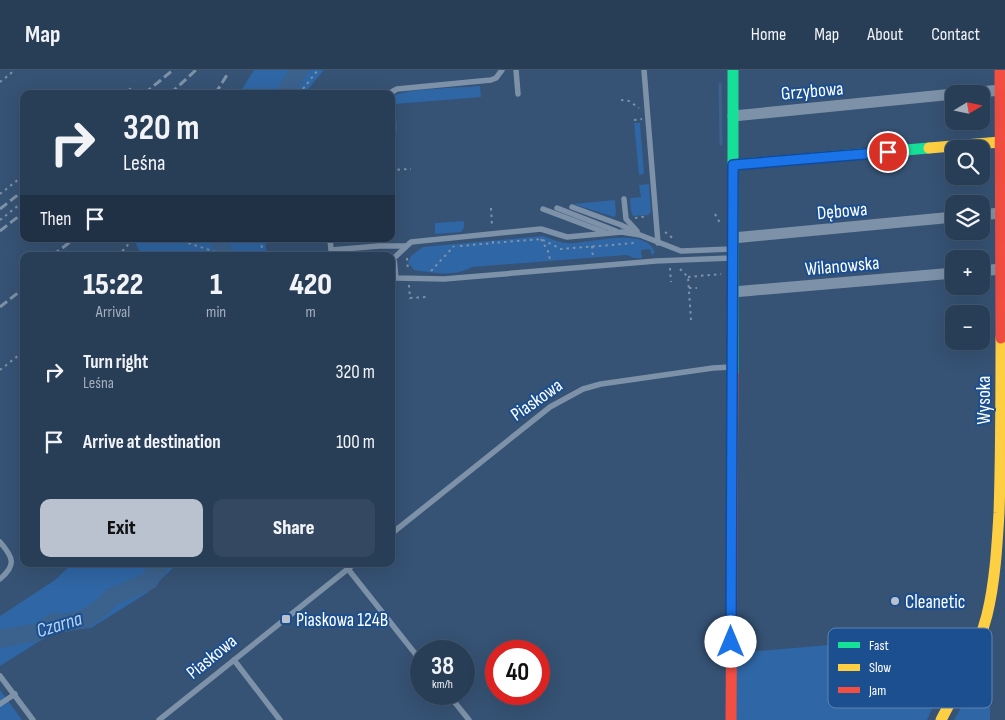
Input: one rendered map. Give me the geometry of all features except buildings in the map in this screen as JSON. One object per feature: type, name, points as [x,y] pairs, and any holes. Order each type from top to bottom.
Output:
[{"type":"street","points":[[731,720],[732,70]]},
{"type":"street","name":"Wysoka","points":[[983,628],[993,581],[1000,497],[1000,70]]},
{"type":"street","points":[[990,91],[1000,90]]},
{"type":"street","name":"Grzybowa","points":[[732,116],[945,95]]},
{"type":"street","points":[[733,165],[1000,142]]},
{"type":"street","points":[[990,214],[1000,213]]},
{"type":"street","name":"Dębowa","points":[[733,248],[945,218]]},
{"type":"street","points":[[990,270],[1001,269]]},
{"type":"street","name":"Wilanowska","points":[[733,292],[945,274]]},
{"type":"street","name":"Wysoka","points":[[941,720],[947,708]]},
{"type":"lane","points":[[395,90],[491,80],[500,74],[502,70]]},
{"type":"lane","points":[[516,70],[518,94]]},
{"type":"lane","points":[[644,70],[658,243]]},
{"type":"lane","points":[[624,199],[626,219],[640,235]]},
{"type":"lane","points":[[572,207],[621,225],[658,243],[681,251],[733,248]]},
{"type":"lane","points":[[557,208],[620,232],[640,235]]},
{"type":"lane","points":[[543,209],[606,233]]},
{"type":"lane","points":[[395,257],[411,242],[541,230],[567,237],[620,232]]},
{"type":"lane","points":[[330,242],[331,250],[406,246]]},
{"type":"lane","points":[[395,268],[396,278],[444,278],[656,260],[733,248]]},
{"type":"lane","name":"Piaskowa","points":[[395,531],[550,407],[566,397],[583,389],[601,384],[713,368],[733,367]]},
{"type":"lane","points":[[0,542],[8,551],[12,565],[9,572],[0,579]]},
{"type":"lane","name":"Piaskowa","points":[[159,720],[350,567]]},
{"type":"lane","points":[[348,569],[410,647]]},
{"type":"lane","points":[[234,660],[280,720]]},
{"type":"lane","points":[[0,676],[33,720]]},
{"type":"lane","points":[[0,704],[15,694]]},
{"type":"lane","points":[[457,705],[469,720]]},
{"type":"path","points":[[0,82],[14,70]]},
{"type":"path","points":[[302,90],[318,70]]},
{"type":"path","points":[[621,100],[629,101],[638,106],[642,119],[634,120]]},
{"type":"path","points":[[395,170],[411,169]]},
{"type":"path","points":[[0,194],[20,177]]},
{"type":"path","points":[[0,220],[20,204]]},
{"type":"path","points":[[626,219],[653,216],[648,210]]},
{"type":"path","points":[[715,214],[723,228]]},
{"type":"path","points":[[656,219],[664,226],[665,234],[676,240]]},
{"type":"path","points":[[541,239],[549,253],[550,269]]},
{"type":"path","points":[[122,252],[130,242]]},
{"type":"path","points":[[186,242],[217,252]]},
{"type":"path","points":[[424,278],[454,246]]},
{"type":"path","points":[[678,267],[688,277],[692,320]]},
{"type":"path","points":[[689,288],[696,288]]},
{"type":"path","points":[[0,370],[20,353]]},
{"type":"shaded area","points":[[254,70],[324,70],[307,90],[242,90]]},
{"type":"shaded area","points":[[480,86],[481,97],[395,104],[395,95],[420,90]]},
{"type":"shaded area","points":[[395,104],[397,131],[395,131]]},
{"type":"shaded area","points":[[634,123],[640,123],[644,174],[639,175]]},
{"type":"shaded area","points":[[649,184],[651,212],[648,215],[633,216],[630,198],[641,197],[639,185]]},
{"type":"shaded area","points":[[615,200],[616,215],[614,217],[573,204]]},
{"type":"shaded area","points":[[464,221],[464,228],[461,232],[435,234],[435,223]]},
{"type":"shaded area","points":[[543,236],[566,243],[614,238],[639,239],[649,244],[655,252],[652,256],[650,249],[641,250],[642,258],[626,255],[472,267],[451,273],[414,270],[408,263],[411,256],[423,247]]},
{"type":"shaded area","points":[[135,242],[265,242],[267,252],[140,252]]},
{"type":"shaded area","points":[[69,567],[174,567],[147,593],[91,628],[54,632],[0,666],[0,616],[55,580]]},
{"type":"shaded area","points":[[828,645],[828,708],[932,708],[927,720],[736,720],[736,653]]},
{"type":"shaded area","points":[[0,690],[22,720],[0,720]]},
{"type":"shaded area","points":[[961,708],[990,708],[990,720],[954,720]]},
{"type":"waterway","name":"Czarna","points":[[287,90],[299,70]]},
{"type":"waterway","points":[[720,84],[721,144]]},
{"type":"waterway","name":"Czarna","points":[[220,242],[224,252]]},
{"type":"waterway","name":"Czarna","points":[[0,639],[38,632],[55,622],[65,623],[84,619],[100,609],[112,597],[149,581],[158,567]]},
{"type":"railway","points":[[149,90],[173,70]]},
{"type":"railway","points":[[174,90],[196,70]]},
{"type":"railway","points":[[218,90],[227,75]]},
{"type":"railway","points":[[0,209],[20,193]]},
{"type":"railway","points":[[0,231],[20,215]]},
{"type":"railway","points":[[57,252],[70,242]]},
{"type":"railway","points":[[0,307],[20,291]]},
{"type":"traffic: fast","points":[[733,70],[733,372]]},
{"type":"traffic: fast","points":[[733,165],[929,148]]},
{"type":"traffic: slow","points":[[929,148],[1000,142]]},
{"type":"traffic: slow","points":[[983,628],[992,590],[999,513],[1001,338]]},
{"type":"traffic: slow","points":[[941,720],[947,708]]},
{"type":"traffic: jam","points":[[1000,70],[1001,338]]},
{"type":"traffic: jam","points":[[731,720],[733,372]]},
{"type":"place","name":"Cleanetic","points":[[895,601]]},
{"type":"place","name":"Piaskowa 124B","points":[[286,619]]},
{"type":"route","points":[[731,642],[733,165],[888,152]]}]
